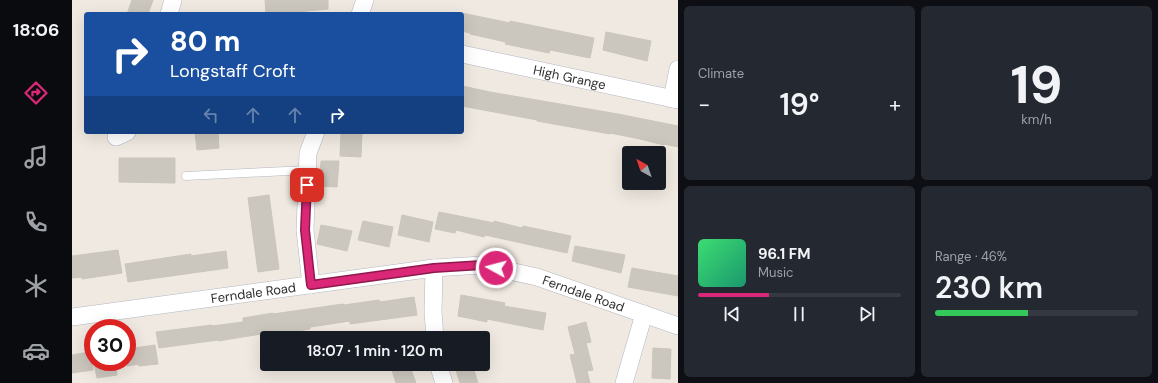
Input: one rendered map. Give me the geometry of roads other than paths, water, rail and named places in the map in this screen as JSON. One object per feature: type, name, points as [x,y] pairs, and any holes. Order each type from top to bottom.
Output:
[{"type":"street","points":[[170,12],[174,0]]},
{"type":"street","points":[[361,12],[365,0]]},
{"type":"street","name":"High Grange","points":[[464,54],[675,100]]},
{"type":"street","points":[[675,100],[678,69]]},
{"type":"street","points":[[311,285],[305,230],[308,153],[315,134]]},
{"type":"street","name":"Ferndale Road","points":[[72,317],[434,268],[482,265],[537,277],[678,326]]},
{"type":"street","points":[[434,268],[433,312],[434,331]]},
{"type":"street","points":[[624,383],[644,314]]},
{"type":"street","points":[[440,371],[444,383]]},
{"type":"lane","points":[[186,176],[308,170]]}]
